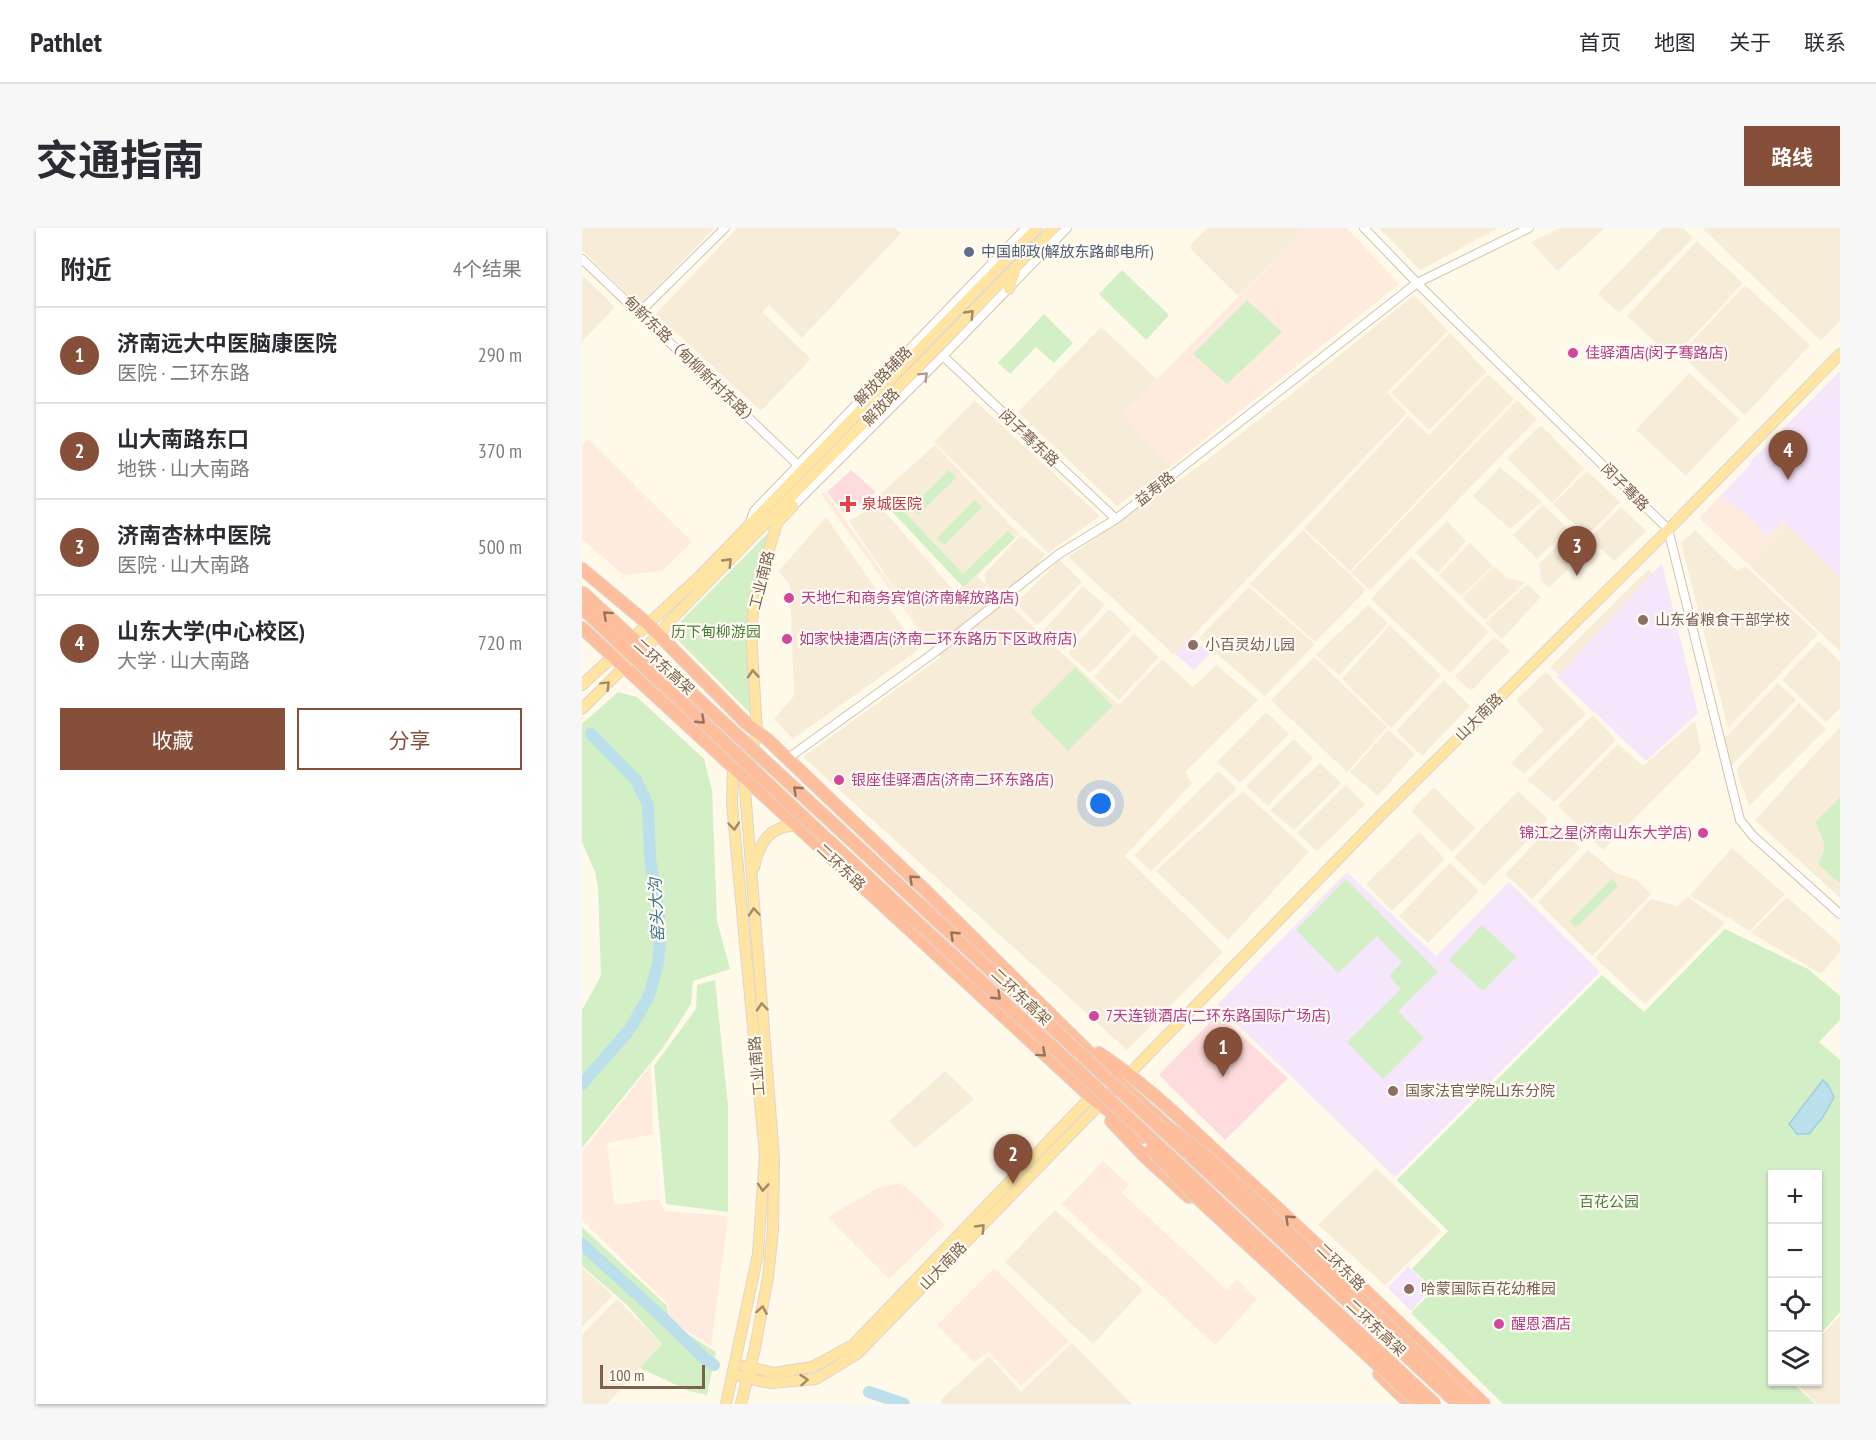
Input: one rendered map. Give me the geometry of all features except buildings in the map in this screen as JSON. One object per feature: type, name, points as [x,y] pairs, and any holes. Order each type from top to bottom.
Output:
[{"type":"highway","name":"二环东路","points":[[582,568],[648,624],[757,732],[764,736],[925,890],[1030,996],[1173,1126],[1187,1145],[1466,1404]]},
{"type":"highway","name":"二环东高架","points":[[583,597],[1124,1083],[1458,1404]]},
{"type":"highway","name":"二环东高架","points":[[583,597],[1100,1101],[1435,1404]]},
{"type":"highway","name":"二环东路","points":[[582,628],[796,826],[1100,1101],[1145,1138],[1430,1404]]},
{"type":"highway","name":"二环东路","points":[[1124,1083],[1172,1112],[1196,1133],[1484,1404]]},
{"type":"highway","points":[[1124,1083],[1211,1160],[1472,1404]]},
{"type":"highway","name":"二环东路","points":[[1100,1101],[1106,1115],[1143,1155],[1320,1316],[1410,1404]]},
{"type":"highway","points":[[1100,1101],[1176,1178],[1420,1404]]},
{"type":"highway","name":"二环东路","points":[[1172,1112],[1173,1126]]},
{"type":"highway","name":"二环东路","points":[[1173,1126],[1196,1133]]},
{"type":"highway","name":"二环东路","points":[[1143,1155],[1172,1164]]},
{"type":"highway","name":"二环东路","points":[[1217,1206],[1226,1231]]},
{"type":"main road","name":"解放路","points":[[585,707],[659,635],[747,528],[1037,228]]},
{"type":"main road","name":"解放路","points":[[582,685],[648,624],[785,509],[1054,228]]},
{"type":"main road","points":[[1009,289],[1017,265]]},
{"type":"main road","points":[[939,330],[950,306]]},
{"type":"main road","name":"山大南路","points":[[734,1370],[748,1372],[759,1382],[775,1383],[816,1379],[857,1354],[1100,1101],[1124,1083],[1380,816],[1668,530],[1840,354]]},
{"type":"main road","name":"工业南路","points":[[741,1404],[755,1348],[768,1277],[773,1230],[774,1158],[744,777],[757,732],[751,630],[755,596],[777,523],[785,509]]},
{"type":"main road","points":[[733,767],[757,732]]},
{"type":"main road","name":"工业南路","points":[[726,1404],[758,1254],[765,1155],[732,804],[733,767]]},
{"type":"main road","points":[[752,880],[757,855],[770,833],[781,827],[796,826]]},
{"type":"street","points":[[640,312],[725,228]]},
{"type":"street","name":"解放路辅路","points":[[747,528],[754,511],[1026,228]]},
{"type":"street","name":"解放路辅路","points":[[785,509],[943,356],[1067,228]]},
{"type":"street","name":"闵子骞路","points":[[1364,228],[1417,284],[1668,530]]},
{"type":"street","name":"益寿路","points":[[784,756],[791,756],[935,652],[1059,554],[1116,519],[1417,284],[1529,228]]},
{"type":"street","name":"甸新东路（甸柳新村东路）","points":[[582,259],[798,465]]},
{"type":"street","name":"闵子骞东路","points":[[943,356],[1116,519]]},
{"type":"street","points":[[1668,530],[1740,820],[1840,914]]},
{"type":"shaded area","points":[[582,228],[714,228],[639,306],[582,250]]},
{"type":"shaded area","points":[[737,228],[895,228],[901,233],[802,338],[769,305],[762,312],[811,359],[761,411],[656,314]]},
{"type":"shaded area","points":[[1207,228],[1306,228],[1238,296],[1189,247]]},
{"type":"shaded area","points":[[1306,228],[1347,228],[1399,284],[1171,466],[1122,415]]},
{"type":"shaded area","points":[[1379,228],[1498,228],[1420,270]]},
{"type":"shaded area","points":[[1560,228],[1605,228],[1557,271],[1531,242]]},
{"type":"shaded area","points":[[1662,228],[1683,228],[1693,238],[1619,313],[1598,294]]},
{"type":"shaded area","points":[[1702,228],[1840,228],[1840,321],[1821,341]]},
{"type":"shaded area","points":[[1697,241],[1743,283],[1673,358],[1627,316]]},
{"type":"shaded area","points":[[582,275],[615,307],[582,342]]},
{"type":"shaded area","points":[[1745,285],[1810,345],[1745,415],[1680,354]]},
{"type":"shaded area","points":[[1414,295],[1448,331],[1387,392],[1407,413],[1174,655],[1068,557],[1202,464]]},
{"type":"shaded area","points":[[1101,327],[1157,379],[1122,415],[1171,466],[1117,506],[1018,412]]},
{"type":"shaded area","points":[[1450,333],[1487,372],[1429,430],[1391,393]]},
{"type":"shaded area","points":[[1840,371],[1840,577],[1782,521],[1767,536],[1740,509],[1721,495],[1750,465],[1749,463]]},
{"type":"shaded area","points":[[1689,373],[1739,419],[1686,476],[1636,430]]},
{"type":"shaded area","points":[[1488,374],[1514,399],[1350,571],[1304,528],[1408,416],[1429,435]]},
{"type":"shaded area","points":[[1517,400],[1537,419],[1370,590],[1351,573]]},
{"type":"shaded area","points":[[974,401],[1100,516],[1048,553],[934,442]]},
{"type":"shaded area","points":[[1541,425],[1584,469],[1552,503],[1507,458]]},
{"type":"shaded area","points":[[588,439],[692,542],[662,571],[623,575],[582,539],[582,445]]},
{"type":"shaded area","points":[[935,445],[1019,534],[977,576],[987,585],[972,602],[959,590],[964,583],[879,495]]},
{"type":"shaded area","points":[[1500,467],[1542,502],[1510,529],[1473,496]]},
{"type":"shaded area","name":"泉城医院","points":[[851,470],[876,492],[845,515],[827,492]]},
{"type":"shaded area","points":[[1587,471],[1620,502],[1587,536],[1553,504]]},
{"type":"shaded area","points":[[825,492],[934,645],[931,647],[821,494]]},
{"type":"shaded area","points":[[1721,495],[1738,509],[1740,508],[1767,535],[1781,520],[1787,526],[1750,566],[1699,518]]},
{"type":"shaded area","points":[[878,504],[969,608],[989,589],[984,574],[1021,535],[1045,554],[1009,605],[1119,705],[1162,659],[1193,687],[1217,665],[1258,700],[1185,772],[1192,783],[1125,856],[1223,952],[1127,1050],[803,757],[941,657],[849,521]]},
{"type":"shaded area","points":[[1543,505],[1568,529],[1537,559],[1513,535]]},
{"type":"shaded area","points":[[1621,507],[1646,531],[1614,561],[1590,538]]},
{"type":"shaded area","points":[[826,517],[918,650],[793,739],[774,719],[794,696],[790,585],[779,571]]},
{"type":"shaded area","points":[[1447,521],[1466,541],[1438,573],[1415,553]]},
{"type":"shaded area","points":[[1787,526],[1840,577],[1840,651],[1750,566]]},
{"type":"shaded area","points":[[1303,530],[1366,590],[1315,642],[1250,584]]},
{"type":"shaded area","points":[[1695,530],[1737,571],[1745,566],[1818,634],[1728,728],[1681,543]]},
{"type":"shaded area","points":[[1571,533],[1587,550],[1549,588],[1541,580],[1539,564]]},
{"type":"shaded area","points":[[1470,543],[1493,566],[1461,596],[1439,575]]},
{"type":"shaded area","points":[[1411,557],[1489,632],[1450,673],[1371,599]]},
{"type":"shaded area","points":[[1060,560],[1082,582],[1037,625],[1016,603]]},
{"type":"shaded area","name":"山东省粮食干部学校","points":[[1662,563],[1698,713],[1646,761],[1557,677]]},
{"type":"shaded area","points":[[1494,566],[1507,578],[1526,582],[1485,620],[1462,598]]},
{"type":"shaded area","points":[[1649,569],[1663,584],[1568,683],[1550,667]]},
{"type":"shaded area","points":[[1527,584],[1541,597],[1502,639],[1485,623]]},
{"type":"shaded area","points":[[1083,586],[1105,605],[1064,650],[1043,631]]},
{"type":"shaded area","points":[[1249,587],[1315,644],[1265,696],[1199,638]]},
{"type":"shaded area","points":[[1368,605],[1388,623],[1339,675],[1316,655]]},
{"type":"shaded area","points":[[1109,609],[1131,630],[1090,673],[1068,653]]},
{"type":"shaded area","points":[[1390,625],[1441,675],[1391,728],[1342,679]]},
{"type":"shaded area","points":[[1134,634],[1159,657],[1119,700],[1094,677]]},
{"type":"shaded area","name":"小百灵幼儿园","points":[[1192,637],[1211,653],[1194,670],[1175,654]]},
{"type":"shaded area","points":[[1494,637],[1510,651],[1471,691],[1455,676]]},
{"type":"shaded area","points":[[1819,641],[1840,662],[1840,708],[1826,722],[1782,680]]},
{"type":"shaded area","points":[[1314,657],[1387,727],[1347,772],[1271,700]]},
{"type":"shaded area","points":[[1546,672],[1586,714],[1524,774],[1511,763],[1544,730],[1516,700]]},
{"type":"shaded area","points":[[1444,680],[1470,706],[1422,756],[1396,731]]},
{"type":"shaded area","points":[[1778,683],[1796,700],[1731,766],[1723,740]]},
{"type":"shaded area","points":[[1799,703],[1826,729],[1749,806],[1736,770]]},
{"type":"shaded area","points":[[1266,712],[1289,734],[1240,783],[1217,762]]},
{"type":"shaded area","points":[[1593,715],[1616,740],[1554,802],[1527,780]]},
{"type":"shaded area","points":[[1695,721],[1701,751],[1603,850],[1558,806],[1618,744],[1643,766]]},
{"type":"shaded area","points":[[1840,727],[1840,898],[1755,820]]},
{"type":"shaded area","points":[[1388,730],[1415,754],[1378,796],[1350,772]]},
{"type":"shaded area","points":[[1294,739],[1313,758],[1268,806],[1246,786]]},
{"type":"shaded area","points":[[1320,763],[1341,783],[1294,830],[1270,810]]},
{"type":"shaded area","points":[[1218,771],[1237,789],[1151,871],[1134,856]]},
{"type":"shaded area","points":[[1346,785],[1365,805],[1317,851],[1297,833]]},
{"type":"shaded area","points":[[1434,787],[1475,828],[1452,852],[1411,811]]},
{"type":"shaded area","points":[[1243,791],[1309,852],[1228,940],[1156,871]]},
{"type":"shaded area","points":[[1518,791],[1548,819],[1484,886],[1454,857]]},
{"type":"shaded area","points":[[1554,823],[1580,848],[1532,899],[1505,874]]},
{"type":"shaded area","points":[[1419,832],[1445,859],[1392,911],[1366,884]]},
{"type":"shaded area","points":[[1732,848],[1785,894],[1750,931],[1690,895]]},
{"type":"shaded area","points":[[1588,850],[1615,873],[1635,879],[1651,894],[1592,956],[1538,902]]},
{"type":"shaded area","points":[[1450,863],[1479,891],[1428,943],[1399,916]]},
{"type":"shaded area","name":"国家法官学院山东分院","points":[[1347,872],[1436,956],[1509,882],[1600,972],[1395,1177],[1217,1005]]},
{"type":"shaded area","points":[[1687,897],[1725,923],[1645,1004],[1595,958],[1651,899],[1677,906]]},
{"type":"shaded area","points":[[1787,897],[1840,944],[1840,952],[1821,974],[1751,933]]},
{"type":"shaded area","points":[[1218,1014],[1288,1078],[1225,1140],[1159,1075]]},
{"type":"shaded area","points":[[651,1065],[653,1134],[607,1143],[614,1205],[659,1199],[664,1211],[728,1216],[711,1346],[671,1321],[668,1304],[582,1220],[582,1152]]},
{"type":"shaded area","points":[[945,1071],[974,1099],[915,1148],[889,1121]]},
{"type":"shaded area","points":[[1103,1161],[1129,1185],[1122,1193],[1227,1290],[1237,1280],[1257,1299],[1215,1345],[1062,1204]]},
{"type":"shaded area","points":[[1376,1168],[1441,1231],[1385,1285],[1318,1225]]},
{"type":"shaded area","points":[[900,1183],[945,1225],[889,1279],[828,1217],[880,1187]]},
{"type":"shaded area","points":[[1055,1210],[1143,1290],[1093,1344],[1005,1262]]},
{"type":"shaded area","name":"哈蒙国际百花幼稚园","points":[[1408,1266],[1431,1289],[1411,1311],[1388,1288]]},
{"type":"shaded area","points":[[582,1268],[613,1295],[582,1327]]},
{"type":"shaded area","points":[[994,1268],[1069,1341],[1021,1386],[989,1352],[974,1362],[937,1325]]},
{"type":"shaded area","points":[[617,1299],[662,1344],[607,1404],[582,1404],[582,1335]]},
{"type":"shaded area","points":[[1840,1316],[1840,1404],[1816,1404],[1799,1386],[1822,1386],[1822,1335]]},
{"type":"shaded area","points":[[1072,1343],[1132,1404],[943,1404],[940,1400],[989,1356],[1021,1392]]},
{"type":"green space","points":[[1122,270],[1169,315],[1146,340],[1099,294]]},
{"type":"green space","points":[[1247,300],[1282,332],[1227,384],[1193,354]]},
{"type":"green space","points":[[1044,314],[1073,343],[1054,363],[1036,347],[1010,374],[998,363]]},
{"type":"green space","points":[[949,470],[956,478],[918,515],[911,508]]},
{"type":"green space","points":[[891,498],[963,574],[1008,531],[1015,538],[963,587],[885,504]]},
{"type":"green space","points":[[975,500],[982,507],[944,545],[937,538]]},
{"type":"green space","name":"历下甸柳游园","points":[[776,525],[754,596],[756,719],[670,632]]},
{"type":"green space","points":[[1075,667],[1113,706],[1068,751],[1030,712]]},
{"type":"green space","points":[[618,692],[637,697],[704,759],[712,790],[717,921],[730,969],[693,981],[691,1004],[662,1049],[582,1148],[582,1010],[601,976],[598,887],[595,872],[582,842],[582,724]]},
{"type":"green space","points":[[1840,797],[1840,883],[1818,864],[1824,848],[1815,822]]},
{"type":"green space","points":[[1346,879],[1438,972],[1398,1011],[1424,1038],[1383,1079],[1347,1042],[1401,989],[1389,976],[1402,962],[1377,936],[1338,973],[1296,930]]},
{"type":"green space","points":[[1612,879],[1618,886],[1579,925],[1575,926],[1570,922],[1571,920]]},
{"type":"green space","points":[[1482,925],[1516,957],[1483,991],[1449,960]]},
{"type":"green space","name":"百花公园","points":[[1725,929],[1808,969],[1840,996],[1840,1020],[1819,1042],[1840,1060],[1840,1312],[1822,1332],[1822,1170],[1768,1170],[1768,1386],[1796,1386],[1815,1404],[1503,1404],[1411,1313],[1434,1289],[1412,1269],[1448,1231],[1397,1180],[1602,975],[1644,1012]]},
{"type":"green space","points":[[715,980],[728,1106],[728,1212],[666,1204],[654,1066],[696,1009],[697,985]]},
{"type":"green space","points":[[582,1227],[667,1306],[670,1323],[716,1352],[707,1395],[689,1391],[640,1368],[662,1344],[626,1304],[582,1266]]},
{"type":"water","points":[[1823,1080],[1834,1097],[1823,1117],[1809,1134],[1797,1134],[1789,1124]]},
{"type":"waterway","name":"窑头大沟","points":[[582,1084],[630,1029],[649,996],[658,963],[660,942],[650,858],[648,805],[636,780],[591,734]]},
{"type":"waterway","name":"窑头大沟","points":[[582,1244],[714,1365]]},
{"type":"waterway","name":"窑头大沟","points":[[869,1392],[904,1404]]},
{"type":"place","name":"中国邮政(解放东路邮电所)","points":[[969,252]]},
{"type":"place","name":"佳驿酒店(闵子骞路店)","points":[[1573,353]]},
{"type":"place","name":"山东大学(中心校区)","points":[[1788,480]]},
{"type":"place","name":"泉城医院","points":[[848,504]]},
{"type":"place","name":"济南杏林中医院","points":[[1577,576]]},
{"type":"place","name":"天地仁和商务宾馆(济南解放路店)","points":[[789,598]]},
{"type":"place","name":"山东省粮食干部学校","points":[[1643,620]]},
{"type":"place","name":"如家快捷酒店(济南二环东路历下区政府店)","points":[[787,639]]},
{"type":"place","name":"小百灵幼儿园","points":[[1193,645]]},
{"type":"place","name":"银座佳驿酒店(济南二环东路店)","points":[[839,780]]},
{"type":"place","name":"锦江之星(济南山东大学店)","points":[[1703,833]]},
{"type":"place","name":"7天连锁酒店(二环东路国际广场店)","points":[[1094,1016]]},
{"type":"place","name":"济南远大中医脑康医院","points":[[1223,1077]]},
{"type":"place","name":"国家法官学院山东分院","points":[[1393,1091]]},
{"type":"place","name":"山大南路东口","points":[[1013,1184]]},
{"type":"place","name":"哈蒙国际百花幼稚园","points":[[1409,1289]]},
{"type":"place","name":"醒恩酒店","points":[[1499,1324]]}]
